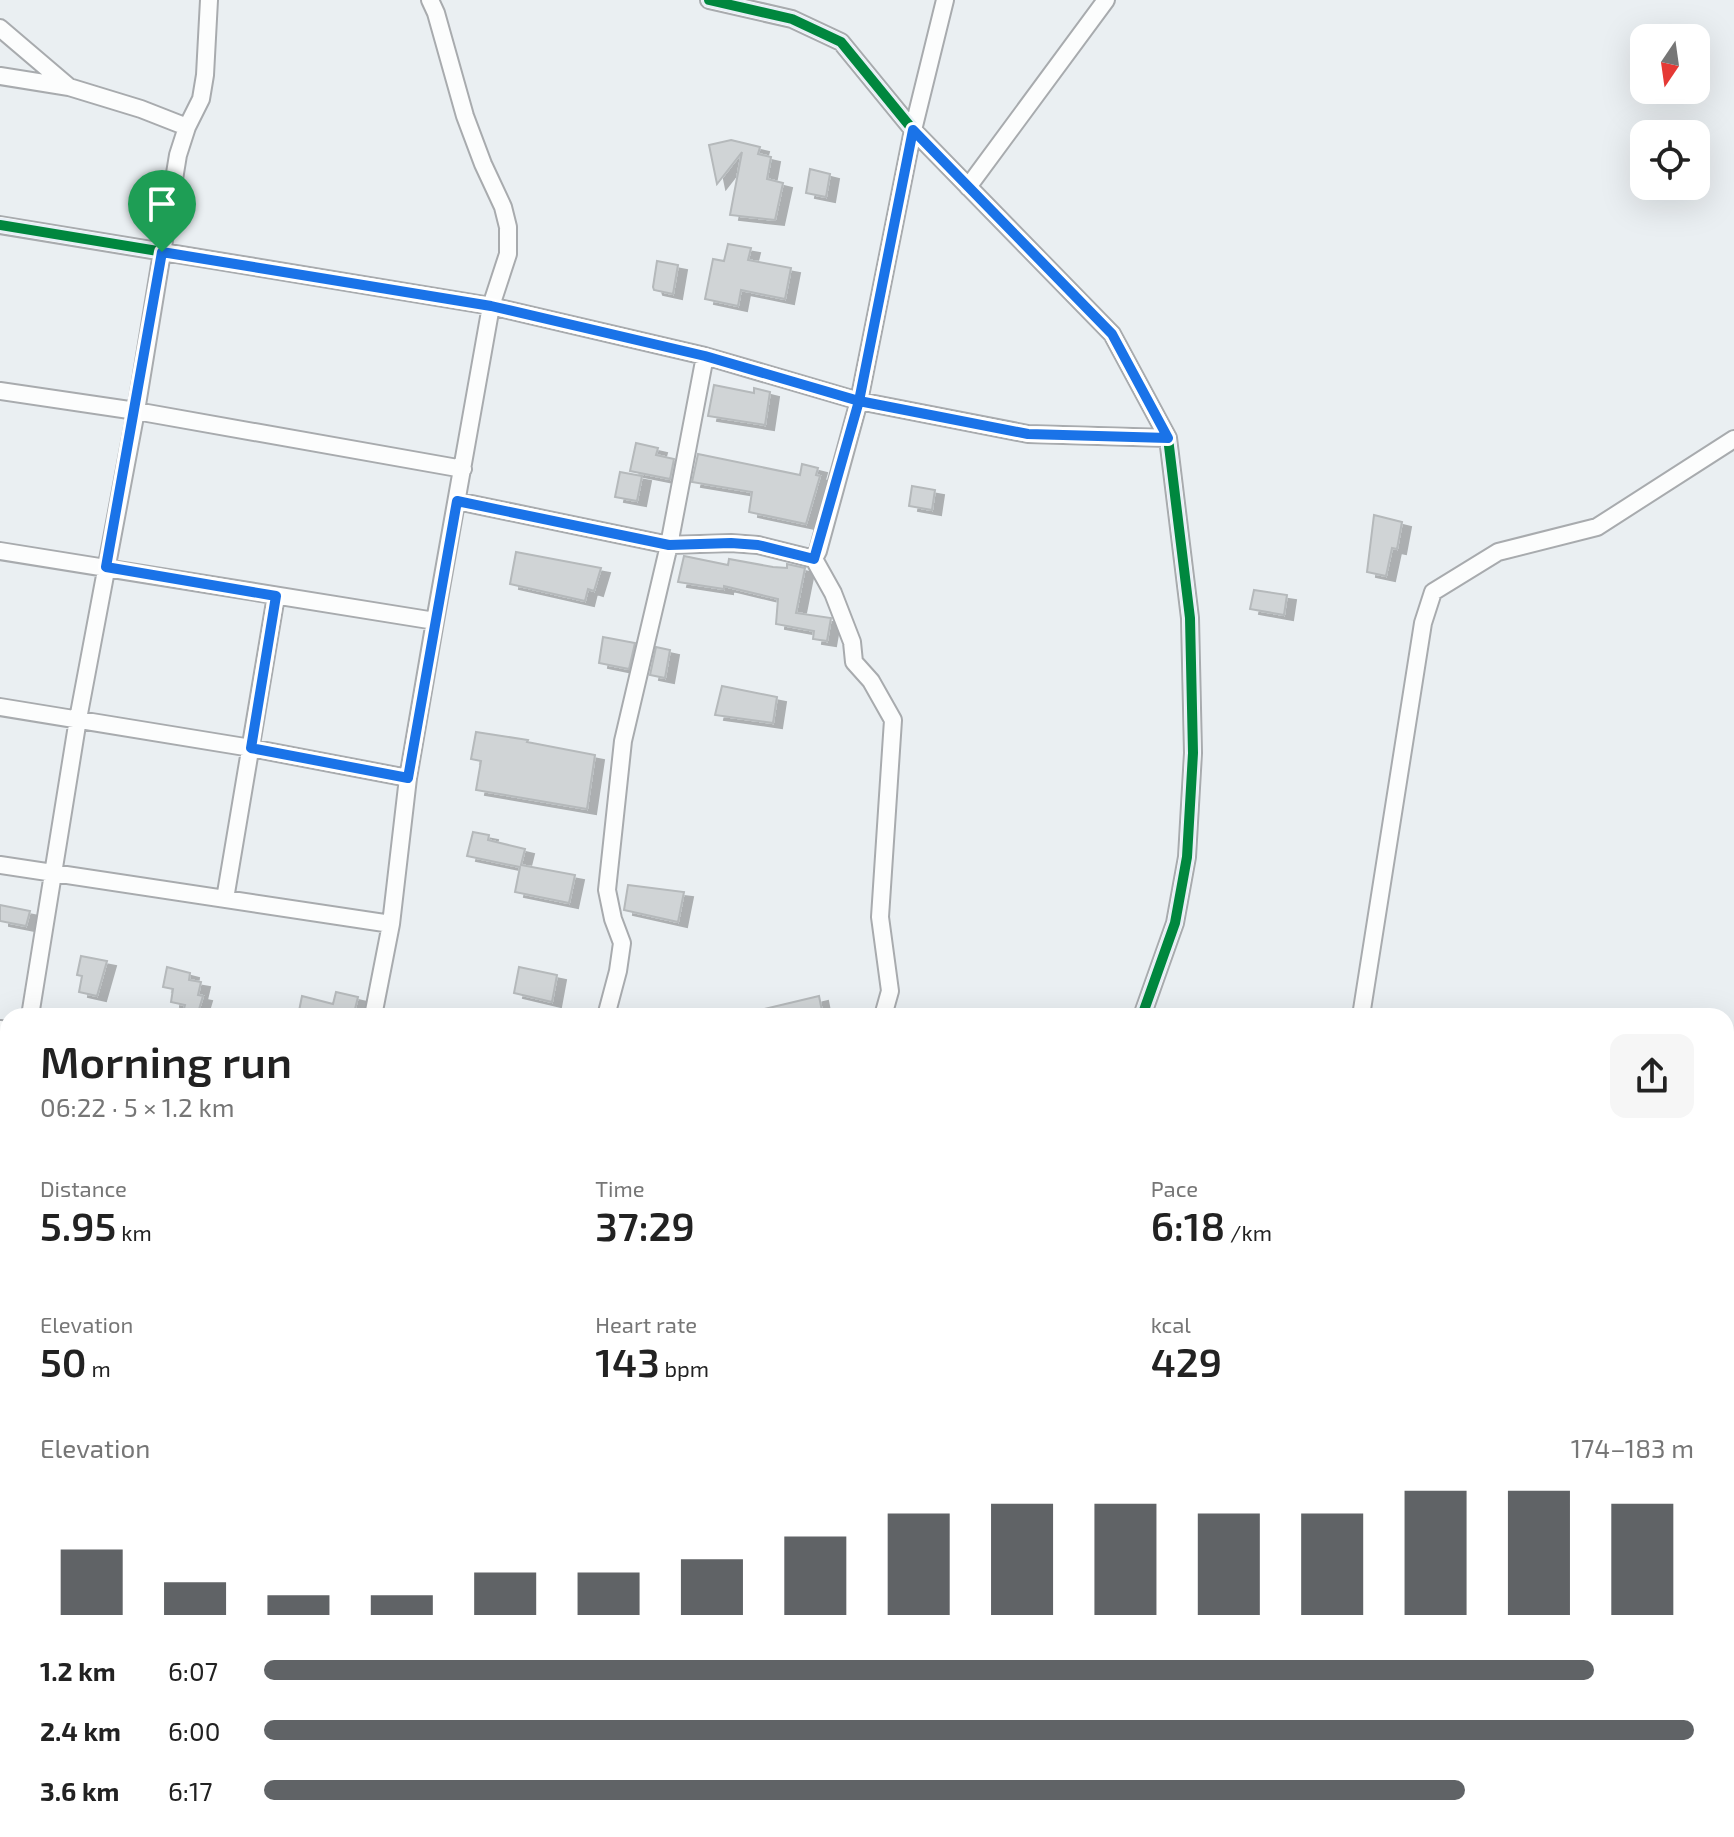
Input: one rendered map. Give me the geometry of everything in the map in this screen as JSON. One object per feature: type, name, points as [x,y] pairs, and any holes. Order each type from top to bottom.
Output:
[{"type":"street","points":[[31,1008],[78,719],[136,411],[178,155],[201,99],[209,0]]},
{"type":"street","points":[[375,1008],[391,924],[408,778],[435,621],[491,306],[508,254],[508,227],[503,207],[465,116],[430,0]]},
{"type":"street","points":[[709,0],[792,19],[841,42],[913,130],[1112,334],[1168,438],[1190,618],[1193,753],[1187,857],[1175,923],[1145,1008]]},
{"type":"street","points":[[885,1008],[890,991],[880,917],[893,720],[871,681],[854,662],[852,642],[833,593],[814,559],[859,401],[913,130],[945,0]]},
{"type":"street","points":[[968,187],[1106,0]]},
{"type":"street","points":[[0,28],[69,87]]},
{"type":"street","points":[[0,76],[69,87],[187,127]]},
{"type":"street","points":[[0,225],[491,306],[705,356],[859,401],[1028,434],[1168,438]]},
{"type":"street","points":[[608,1008],[622,943],[607,890],[623,741],[669,545],[705,356]]},
{"type":"street","points":[[0,391],[136,411],[463,469]]},
{"type":"street","points":[[1362,1008],[1423,623],[1433,592],[1498,552],[1597,527],[1734,439]]},
{"type":"street","points":[[457,501],[669,545],[758,545],[814,559]]},
{"type":"street","points":[[0,551],[435,621]]},
{"type":"street","points":[[225,899],[276,596]]},
{"type":"street","points":[[0,707],[251,748],[408,778]]},
{"type":"street","points":[[0,865],[391,924]]},
{"type":"building","points":[[731,140],[760,147],[758,154],[771,157],[767,179],[783,183],[775,220],[730,215],[742,152],[717,184],[709,145]]},
{"type":"building","points":[[810,169],[830,174],[826,197],[806,193]]},
{"type":"building","points":[[728,244],[751,248],[748,260],[791,268],[785,299],[741,290],[738,306],[705,299],[713,259],[724,261]]},
{"type":"building","points":[[657,261],[678,265],[673,294],[654,290]]},
{"type":"building","points":[[714,385],[754,393],[754,388],[770,392],[765,425],[708,416]]},
{"type":"building","points":[[636,443],[658,448],[656,455],[674,459],[670,479],[630,471]]},
{"type":"building","points":[[698,454],[800,475],[802,464],[818,468],[816,475],[820,476],[806,524],[749,512],[752,492],[692,482]]},
{"type":"building","points":[[620,472],[642,476],[637,501],[615,497]]},
{"type":"building","points":[[912,486],[935,490],[932,510],[909,506]]},
{"type":"building","points":[[1374,515],[1402,522],[1397,549],[1392,548],[1386,576],[1367,572]]},
{"type":"building","points":[[516,552],[601,568],[594,591],[588,589],[585,601],[510,584]]},
{"type":"building","points":[[684,556],[728,565],[729,559],[773,567],[787,568],[787,564],[805,568],[796,613],[831,618],[827,641],[813,639],[814,631],[776,624],[778,599],[724,586],[724,589],[678,582]]},
{"type":"building","points":[[1254,590],[1287,595],[1284,615],[1250,609]]},
{"type":"building","points":[[603,637],[635,643],[629,669],[599,663]]},
{"type":"building","points":[[656,647],[670,650],[665,678],[650,675]]},
{"type":"building","points":[[722,686],[777,697],[773,723],[715,715]]},
{"type":"building","points":[[476,732],[595,755],[587,809],[476,790],[481,761],[471,759]]},
{"type":"building","points":[[473,832],[489,835],[488,840],[525,849],[521,865],[575,875],[569,903],[515,892],[520,867],[467,856]]},
{"type":"building","points":[[628,885],[684,892],[678,922],[624,910]]},
{"type":"building","points":[[0,905],[30,911],[26,926],[0,921]]},
{"type":"building","points":[[81,956],[107,961],[97,996],[79,992],[82,976],[77,975]]},
{"type":"building","points":[[167,967],[190,973],[189,980],[201,982],[198,995],[203,996],[199,1008],[184,1008],[185,1005],[171,1002],[173,989],[163,987]]},
{"type":"building","points":[[519,967],[557,975],[552,1002],[514,993]]},
{"type":"building","points":[[336,992],[358,997],[355,1008],[300,1008],[302,996],[333,1004]]},
{"type":"building","points":[[819,996],[821,1008],[768,1008]]},
{"type":"cycle path","points":[[709,0],[792,19],[841,42],[913,130],[1112,334],[1168,438],[1190,618],[1193,753],[1187,857],[1175,923],[1145,1008]]},
{"type":"cycle path","points":[[0,225],[491,306],[705,356],[859,401],[1028,434],[1168,438]]},
{"type":"route","points":[[162,252],[106,567],[276,596],[251,748],[408,778],[457,501],[669,545],[758,545],[814,559],[859,401],[913,130],[1112,334],[1168,438],[1028,434],[859,401],[705,356],[491,306],[162,252]]}]
